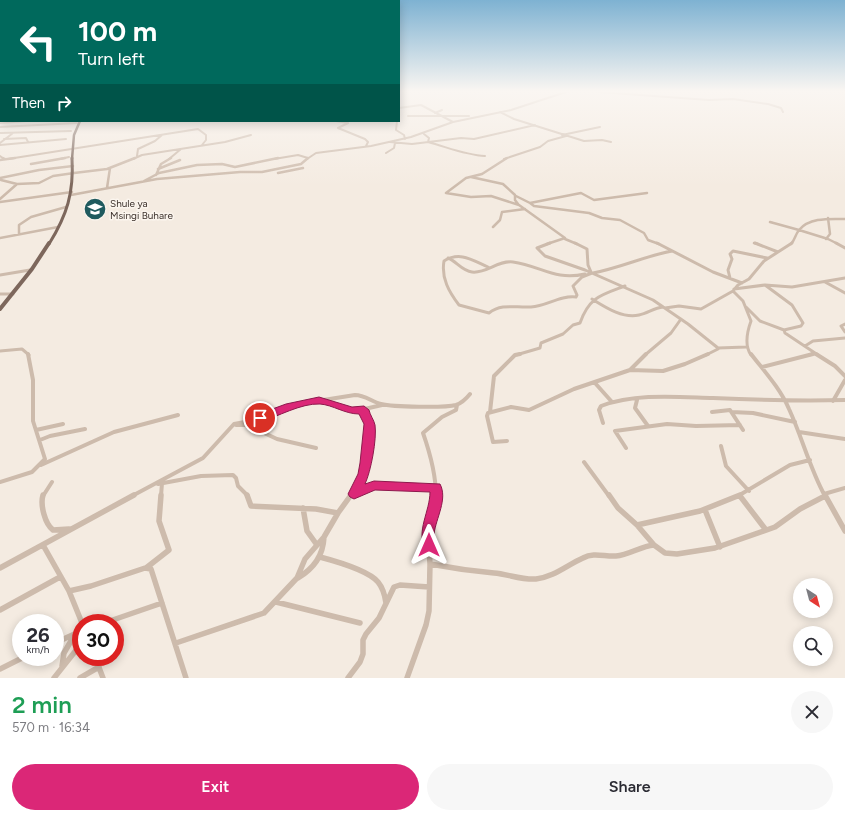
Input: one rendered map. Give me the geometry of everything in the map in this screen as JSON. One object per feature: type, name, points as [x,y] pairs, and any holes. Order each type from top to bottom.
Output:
[{"type":"main road","points":[[0,309],[30,270],[58,227],[71,193],[74,173],[72,149],[73,136],[77,124]]},
{"type":"street","points":[[0,127],[51,124]]},
{"type":"street","points":[[347,124],[338,128],[365,139],[368,143],[365,146]]},
{"type":"street","points":[[397,124],[396,130],[404,135],[402,140]]},
{"type":"street","points":[[144,182],[156,175],[197,165],[222,164],[238,166],[274,158],[311,155],[339,149],[402,140],[423,134],[449,124]]},
{"type":"street","points":[[531,124],[561,135],[588,142],[602,140],[611,142]]},
{"type":"street","points":[[388,142],[428,142],[477,139],[535,125]]},
{"type":"street","points":[[17,132],[23,126]]},
{"type":"street","points":[[561,135],[600,127]]},
{"type":"street","points":[[0,160],[199,129],[206,135],[206,140],[202,145]]},
{"type":"street","points":[[0,133],[71,131]]},
{"type":"street","points":[[0,144],[13,132]]},
{"type":"street","points":[[423,134],[428,136],[428,142]]},
{"type":"street","points":[[137,156],[138,149],[155,141],[162,135]]},
{"type":"street","points":[[0,178],[2,181],[17,184],[41,182],[54,176],[110,168],[137,156],[225,142],[251,135]]},
{"type":"street","points":[[566,136],[548,141],[540,147],[505,158],[482,174],[470,177],[446,193],[468,197],[493,196],[519,205],[565,239],[587,249],[588,253],[586,265],[591,272]]},
{"type":"street","points":[[4,139],[26,138],[28,142]]},
{"type":"street","points":[[0,144],[66,139]]},
{"type":"street","points":[[428,142],[455,149],[468,156],[485,156]]},
{"type":"street","points":[[386,153],[394,148],[395,143]]},
{"type":"street","points":[[156,175],[162,162],[175,156],[181,149]]},
{"type":"street","points":[[0,202],[89,192],[106,187],[144,182],[240,172],[258,173],[302,164],[311,155]]},
{"type":"street","points":[[0,156],[5,159]]},
{"type":"street","points":[[302,156],[308,158]]},
{"type":"street","points":[[31,164],[70,157]]},
{"type":"street","points":[[158,169],[180,160]]},
{"type":"street","points":[[0,178],[37,170],[73,166]]},
{"type":"street","points":[[106,187],[110,168]]},
{"type":"street","points":[[278,173],[303,168]]},
{"type":"street","points":[[470,177],[503,184],[516,196],[523,198],[534,206],[589,213],[602,218],[620,220],[644,233],[648,240],[742,283]]},
{"type":"street","points":[[0,199],[17,184]]},
{"type":"street","points":[[530,203],[582,193],[594,200],[647,193]]},
{"type":"street","points":[[516,196],[515,200],[519,205]]},
{"type":"street","points":[[19,234],[19,225],[27,219],[66,206]]},
{"type":"street","points":[[493,226],[500,220],[502,212],[525,209]]},
{"type":"street","points":[[592,299],[628,316],[641,314],[655,308],[679,306],[701,309],[749,279],[767,258],[786,249],[793,242],[799,230],[815,220],[828,218],[845,219]]},
{"type":"street","points":[[826,239],[830,234],[828,218]]},
{"type":"street","points":[[770,222],[826,239],[845,248]]},
{"type":"street","points":[[0,239],[58,227]]},
{"type":"street","points":[[565,239],[537,249],[546,256],[591,272],[625,286],[653,300],[681,319],[718,348]]},
{"type":"street","points":[[754,243],[779,252]]},
{"type":"street","points":[[448,258],[470,272],[511,262],[548,275],[569,277],[614,268],[672,250]]},
{"type":"street","points":[[730,278],[728,270],[732,261],[730,254],[733,251],[767,258]]},
{"type":"street","points":[[488,267],[462,256],[455,255],[448,258],[444,263],[446,283],[458,304],[489,312],[497,307],[532,307],[567,296],[576,297],[578,295],[573,287],[575,283],[591,272]]},
{"type":"street","points":[[0,275],[30,270]]},
{"type":"street","points":[[733,290],[765,285],[792,286],[845,278]]},
{"type":"street","points":[[825,281],[845,294]]},
{"type":"street","points":[[765,285],[792,305],[803,323],[801,326],[784,330]]},
{"type":"street","points":[[507,441],[492,441],[487,416],[490,412],[494,376],[517,354],[540,348],[541,343],[563,334],[573,325],[580,323],[582,313],[592,299],[625,286]]},
{"type":"street","points":[[733,290],[743,301],[751,321],[747,332],[746,347],[762,367],[784,400],[796,422],[825,495],[845,531]]},
{"type":"street","points":[[0,294],[13,294]]},
{"type":"street","points":[[745,306],[760,321],[784,330],[788,335],[835,366],[845,376]]},
{"type":"street","points":[[630,370],[655,345],[671,333],[681,319]]},
{"type":"street","points":[[845,324],[841,326],[845,332]]},
{"type":"street","points":[[805,346],[813,341],[845,338]]},
{"type":"street","points":[[490,412],[511,407],[529,410],[561,397],[570,391],[630,370],[663,371],[685,364],[718,348],[746,347]]},
{"type":"street","points":[[0,351],[22,349],[29,354],[33,380],[33,421],[45,459],[41,465]]},
{"type":"street","points":[[762,367],[815,353]]},
{"type":"street","points":[[833,401],[845,380]]},
{"type":"street","points":[[595,383],[603,394],[612,402]]},
{"type":"street","points":[[0,568],[203,458],[231,426],[238,422],[256,420],[286,407],[349,396],[360,396],[377,403],[419,406],[457,405],[466,400],[470,394]]},
{"type":"street","points":[[603,423],[599,408],[612,402],[663,397],[845,400]]},
{"type":"street","points":[[637,400],[635,408],[648,426]]},
{"type":"street","points":[[319,401],[352,410],[364,410],[385,404]]},
{"type":"street","points":[[407,678],[426,625],[429,611],[430,564],[428,534],[436,500],[436,487],[428,447],[423,433],[442,417],[456,410],[457,405]]},
{"type":"street","points":[[176,643],[264,613],[297,578],[305,559],[324,537],[338,513],[354,494],[364,474],[369,424],[365,418],[364,410]]},
{"type":"street","points":[[712,412],[726,410],[732,412],[753,413],[796,422]]},
{"type":"street","points":[[732,412],[743,430]]},
{"type":"street","points":[[0,482],[24,475],[41,465],[51,462],[114,432],[178,415]]},
{"type":"street","points":[[36,430],[63,424]]},
{"type":"street","points":[[626,448],[615,431],[667,424],[696,426],[740,424]]},
{"type":"street","points":[[231,426],[250,425],[277,439],[303,447],[316,448]]},
{"type":"street","points":[[40,440],[50,436],[85,429]]},
{"type":"street","points":[[799,432],[845,439]]},
{"type":"street","points":[[721,446],[725,466],[749,491]]},
{"type":"street","points":[[637,525],[705,510],[740,496],[796,462],[810,460]]},
{"type":"street","points":[[584,462],[618,508],[637,525],[654,545],[671,554],[720,547],[780,525],[800,509],[825,495],[845,488]]},
{"type":"street","points":[[155,485],[201,476],[233,475],[236,478],[238,486],[247,494],[252,506],[303,508],[338,513]]},
{"type":"street","points":[[52,482],[44,491],[42,497],[49,527],[53,530],[70,529]]},
{"type":"street","points":[[69,591],[145,568],[169,550],[159,521],[162,483]]},
{"type":"street","points":[[354,494],[374,486],[436,487]]},
{"type":"street","points":[[740,496],[766,530]]},
{"type":"street","points":[[303,508],[307,530],[317,545]]},
{"type":"street","points":[[705,510],[710,526],[720,547]]},
{"type":"street","points":[[297,578],[311,570],[320,557],[324,537]]},
{"type":"street","points":[[43,545],[69,591],[78,614]]},
{"type":"street","points":[[430,564],[479,573],[494,573],[526,579],[537,579],[556,574],[584,557],[602,554],[616,556],[645,546],[654,545]]},
{"type":"street","points":[[320,557],[376,580],[382,589],[386,604]]},
{"type":"street","points":[[145,568],[150,568],[153,572],[186,678]]},
{"type":"street","points":[[0,610],[60,577]]},
{"type":"street","points":[[348,678],[360,662],[363,654],[363,640],[366,634],[379,618],[392,591],[397,586],[412,585],[429,587]]},
{"type":"street","points":[[276,602],[360,623]]},
{"type":"street","points":[[124,616],[162,603]]},
{"type":"street","points":[[62,667],[64,654],[72,638]]},
{"type":"street","points":[[54,678],[72,655]]},
{"type":"street","points":[[0,669],[12,663]]},
{"type":"street","points":[[80,678],[99,667],[103,678]]},
{"type":"place","name":"Shule ya Msingi Buhare","points":[[95,209]]},
{"type":"route","points":[[260,418],[275,410],[307,402],[319,401],[356,411],[364,410],[365,418],[369,422],[366,463],[364,474],[354,494],[370,486],[401,485],[436,487],[435,506],[430,519],[428,534],[429,545]]}]
